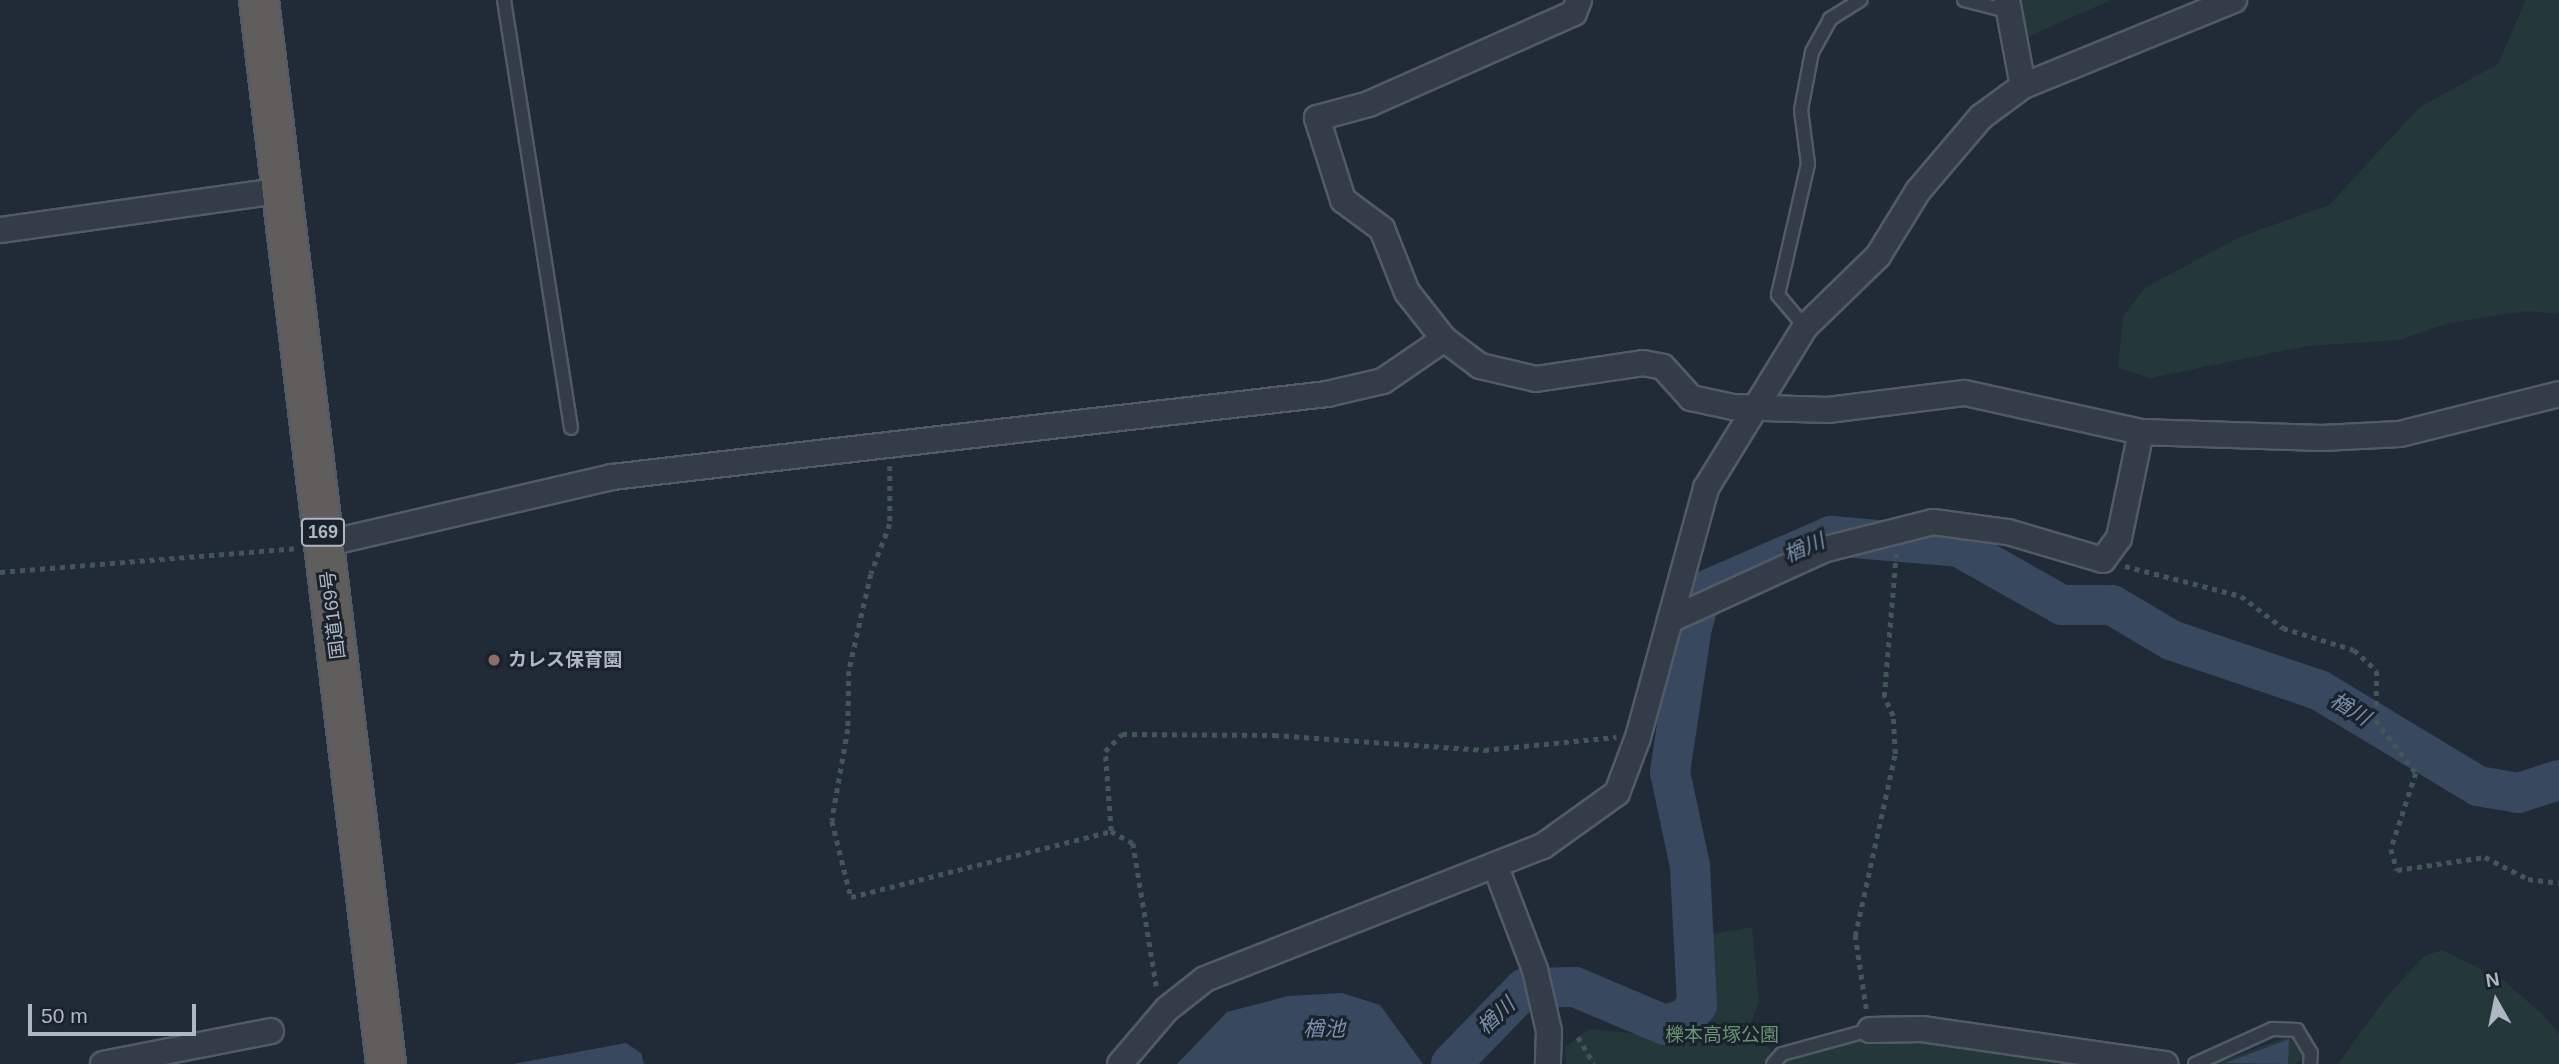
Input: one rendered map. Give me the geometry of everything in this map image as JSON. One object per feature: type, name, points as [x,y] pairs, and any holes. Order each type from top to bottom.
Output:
[{"type":"highway","name":"国道169号","points":[[260,0],[285,190],[386,1064]]},
{"type":"street","points":[[1579,0],[1574,13],[1369,104],[1317,118],[1343,200],[1382,229],[1407,292],[1444,339],[1499,374],[1598,374],[1643,363],[1663,367],[1691,398],[1760,407],[1828,410],[1965,393],[2141,432],[2322,438],[2400,434],[2559,394]]},
{"type":"street","points":[[1120,1064],[1167,1009],[1205,979],[1543,846],[1600,808],[1617,793],[1639,737],[1706,488],[1760,407],[1805,327],[1878,256],[1918,191],[1981,117],[2024,86],[2234,0]]},
{"type":"street","points":[[2007,5],[2024,86]]},
{"type":"street","points":[[0,230],[285,190]]},
{"type":"street","points":[[324,544],[612,477],[1327,394],[1384,381],[1444,339]]},
{"type":"street","points":[[1670,620],[1826,548],[1934,522],[1967,525],[2103,560],[2119,538],[2141,432]]},
{"type":"street","points":[[1495,865],[1535,970],[1549,1031],[1548,1064]]},
{"type":"street","points":[[1870,1030],[1922,1029],[2166,1064]]},
{"type":"street","points":[[103,1064],[271,1031]]},
{"type":"lane","points":[[503,0],[571,428]]},
{"type":"lane","points":[[1805,327],[1778,295],[1808,164],[1801,110],[1812,52],[1830,19],[1860,0]]},
{"type":"lane","points":[[1964,0],[2007,5]]},
{"type":"lane","points":[[2195,1064],[2272,1029],[2297,1030],[2311,1053],[2310,1064]]},
{"type":"lane","points":[[1773,1064],[1782,1054],[1870,1030]]},
{"type":"path","points":[[890,446],[890,524],[871,574],[849,671],[848,729],[832,821],[850,897],[1111,831],[1133,844],[1153,981],[1167,1009]]},
{"type":"path","points":[[1870,1030],[1855,936],[1895,754],[1893,716],[1884,697],[1894,532]]},
{"type":"path","points":[[0,572],[179,562],[324,544]]},
{"type":"path","points":[[2103,560],[2241,596],[2283,628],[2354,650],[2376,671],[2376,720],[2416,773],[2391,849],[2396,870],[2485,857],[2528,879],[2559,883]]},
{"type":"path","points":[[1111,831],[1105,751],[1122,734],[1275,735],[1484,750],[1639,737]]},
{"type":"path","points":[[1578,1037],[1594,1064]]},
{"type":"green space","points":[[2011,0],[2111,0],[2014,43]]},
{"type":"green space","points":[[2526,0],[2559,0],[2559,314],[2526,311],[2449,323],[2399,340],[2307,346],[2150,378],[2118,368],[2123,316],[2146,287],[2240,237],[2329,205],[2420,107],[2498,64]]},
{"type":"green space","name":"櫟本高塚公園","points":[[1752,927],[1759,1002],[1750,1025],[1781,1062],[1874,1036],[2135,1064],[1566,1064],[1565,1047],[1590,1029],[1672,1038],[1715,1001],[1708,935]]},
{"type":"green space","points":[[2442,950],[2503,980],[2543,1015],[2559,1034],[2559,1064],[2338,1064],[2388,995],[2424,956]]},
{"type":"green space","points":[[2289,1036],[2301,1044],[2303,1058],[2296,1064],[2215,1064]]},
{"type":"water","name":"楢池","points":[[1342,993],[1380,1005],[1423,1064],[1177,1064],[1227,1012],[1288,996]]},
{"type":"water","points":[[2289,1039],[2288,1064],[2225,1063]]},
{"type":"water","points":[[626,1043],[641,1053],[644,1064],[513,1064]]},
{"type":"waterway","name":"楢川","points":[[1451,1064],[1525,988],[1575,987],[1665,1025],[1686,1018],[1697,1005],[1690,866],[1670,772],[1692,627],[1702,592],[1831,536],[1959,547],[2062,605],[2112,605],[2171,640],[2319,690],[2478,786],[2518,793],[2559,780]]},
{"type":"place","name":"カレス保育園","points":[[494,660]]}]
